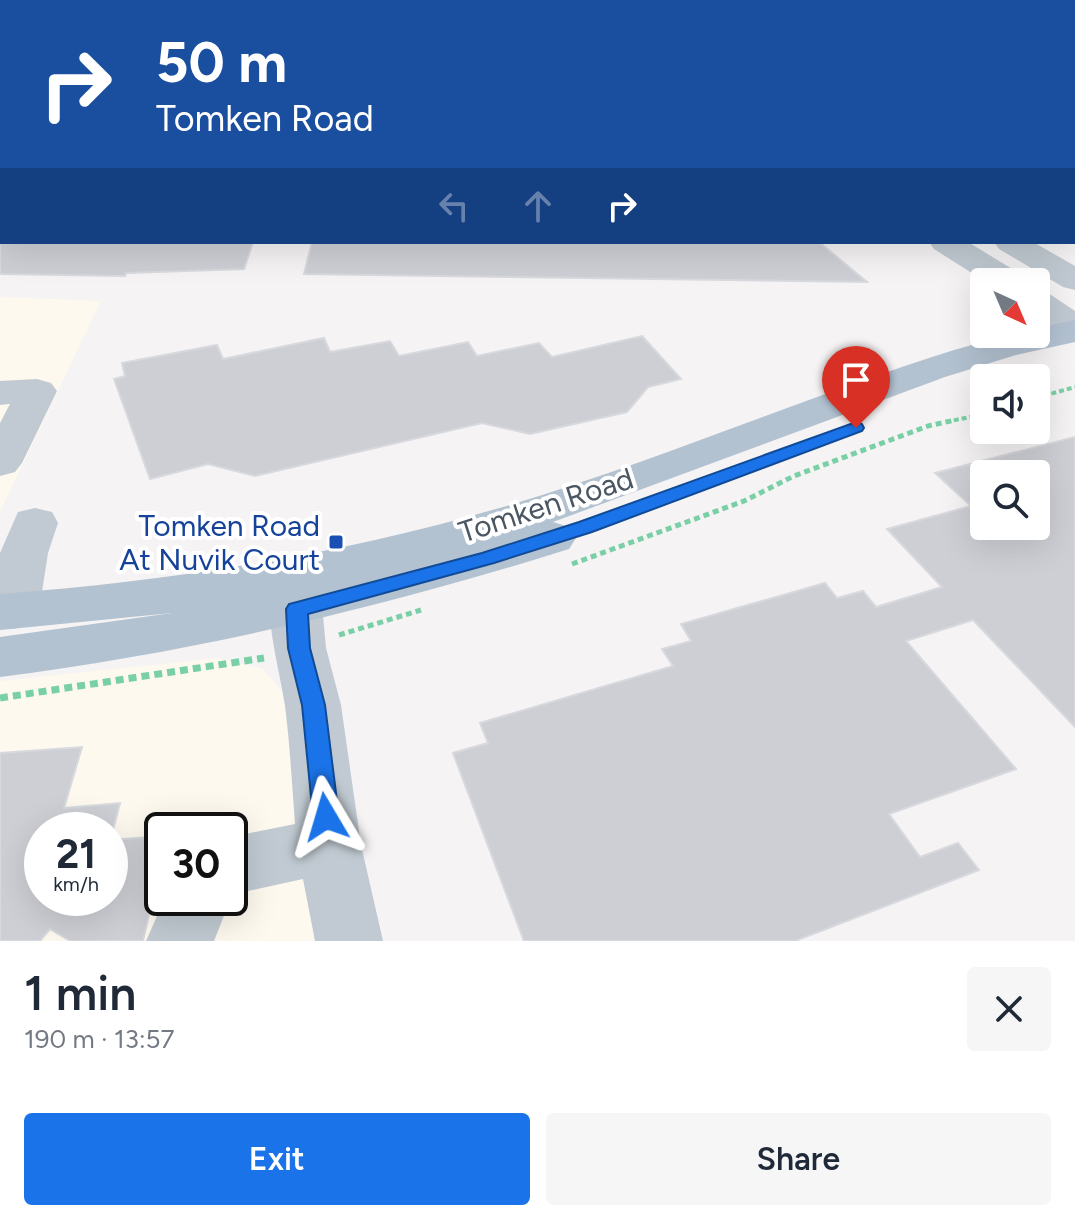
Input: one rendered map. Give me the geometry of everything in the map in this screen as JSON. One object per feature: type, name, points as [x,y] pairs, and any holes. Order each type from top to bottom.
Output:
[{"type":"main road","name":"Tomken Road","points":[[4,626],[133,639],[296,591],[407,548],[530,514],[888,384],[1004,347],[1075,329]]},
{"type":"main road","points":[[1050,365],[1075,359]]},
{"type":"main road","name":"Tomken Road","points":[[296,591],[486,559],[772,461],[934,397],[970,386]]},
{"type":"street","points":[[948,244],[987,268]]},
{"type":"street","points":[[1013,244],[1075,280]]},
{"type":"street","points":[[1050,310],[1075,329]]},
{"type":"street","points":[[0,463],[37,391],[3,397]]},
{"type":"street","points":[[4,626],[35,523]]},
{"type":"street","points":[[296,591],[299,648],[313,705],[329,845],[349,941]]},
{"type":"street","points":[[248,862],[329,845]]},
{"type":"street","points":[[180,941],[190,916]]},
{"type":"path","points":[[1050,394],[1075,387]]},
{"type":"path","points":[[569,566],[744,501],[794,476],[913,432],[970,418]]},
{"type":"path","points":[[354,631],[426,608]]},
{"type":"path","points":[[0,698],[253,661]]},
{"type":"shaded area","points":[[0,297],[101,301],[0,512]]},
{"type":"shaded area","points":[[217,658],[263,669],[299,711],[318,941],[0,941],[0,681]]},
{"type":"building","points":[[0,244],[252,244],[244,269],[126,273],[125,276],[0,274]]},
{"type":"building","points":[[312,244],[821,244],[867,282],[304,274]]},
{"type":"building","points":[[642,336],[681,379],[648,387],[627,412],[530,434],[482,423],[255,476],[208,464],[150,479],[114,379],[125,376],[122,363],[217,345],[223,359],[324,338],[330,352],[390,341],[399,356],[468,342],[477,356],[539,343],[552,357]]},
{"type":"building","points":[[1075,437],[1075,727],[973,620],[906,641],[1016,769],[889,814],[920,857],[958,843],[979,870],[795,941],[524,941],[453,753],[488,743],[480,723],[673,666],[662,649],[691,641],[681,624],[825,583],[837,598],[863,591],[876,607],[942,587],[887,529],[970,506],[970,540],[1050,540],[1050,460],[986,460]]},
{"type":"building","points":[[970,464],[970,505],[935,473]]},
{"type":"building","points":[[82,747],[64,808],[120,803],[118,812],[24,812],[24,916],[128,916],[128,839],[144,837],[144,916],[149,916],[143,941],[70,941],[50,929],[40,941],[0,941],[0,753]]},
{"type":"place","name":"Tomken Road At Nuvik Court","points":[[336,542]]},
{"type":"route","points":[[326,817],[313,705],[299,648],[297,609],[486,559],[585,527],[856,428]]}]
